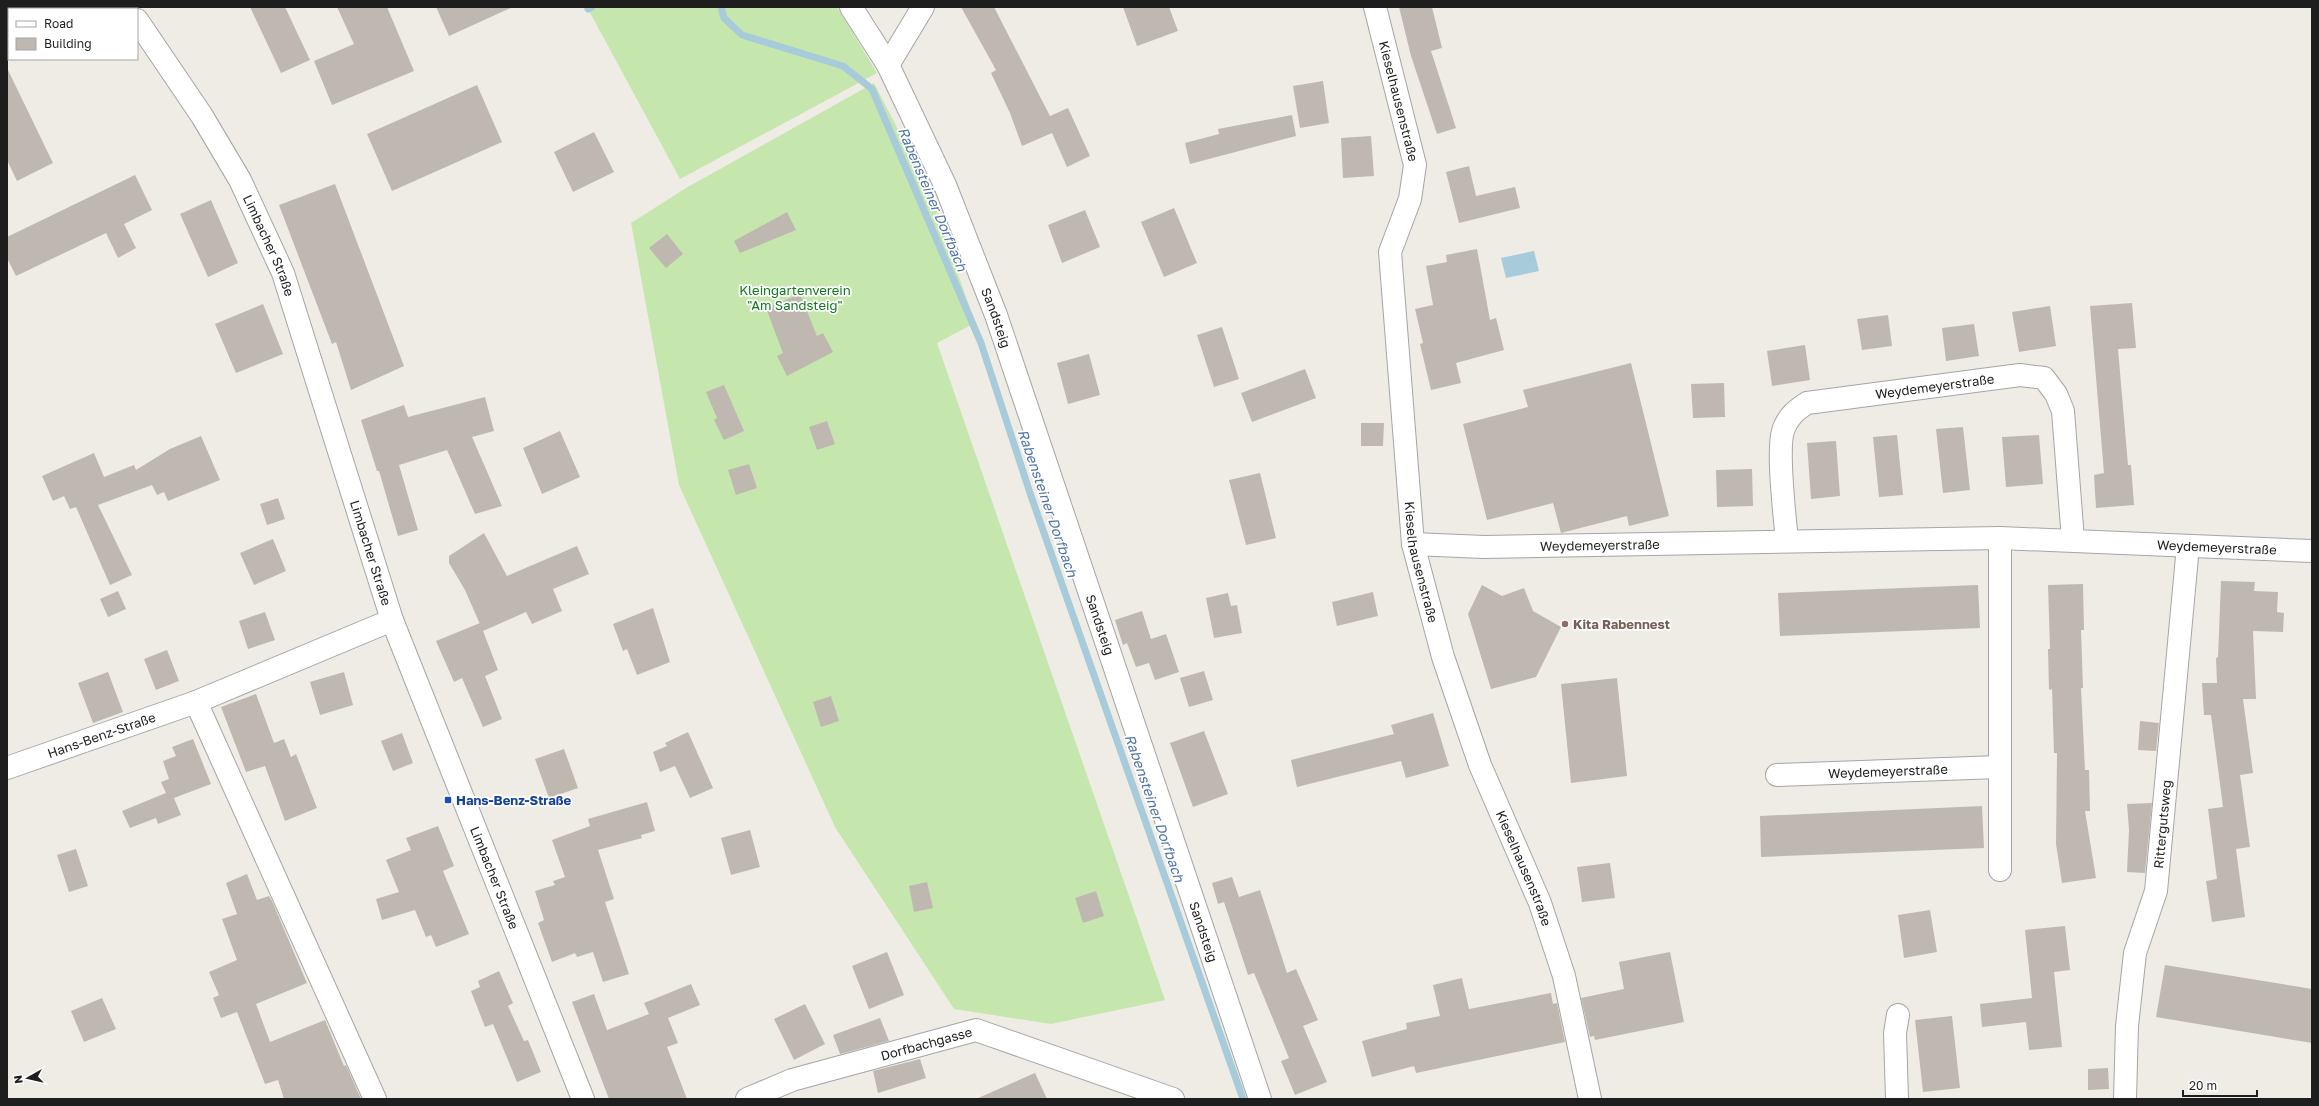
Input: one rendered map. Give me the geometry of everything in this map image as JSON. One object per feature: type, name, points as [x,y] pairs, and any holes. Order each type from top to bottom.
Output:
[{"type":"street","name":"Sandsteig","points":[[851,7],[888,66],[945,185],[996,315],[1260,1099]]},
{"type":"street","points":[[888,66],[923,7]]},
{"type":"street","name":"Kieselhausenstraße","points":[[1375,7],[1414,165],[1410,199],[1390,252],[1413,544],[1443,657],[1480,765],[1540,903],[1564,976],[1590,1099]]},
{"type":"street","name":"Limbacher Straße","points":[[138,21],[202,116],[240,180],[283,274],[392,620],[583,1099]]},
{"type":"street","name":"Weydemeyerstraße","points":[[1787,541],[1781,450],[1783,429],[1793,412],[1807,404],[2020,375],[2044,378],[2056,394],[2063,411],[2073,540]]},
{"type":"street","points":[[2000,538],[2000,870]]},
{"type":"street","name":"Weydemeyerstraße","points":[[1413,544],[1484,547],[2000,538],[2312,551]]},
{"type":"street","name":"Rittergutsweg","points":[[2125,1099],[2127,1026],[2136,952],[2156,891],[2188,546]]},
{"type":"street","name":"Hans-Benz-Straße","points":[[7,768],[196,702],[392,620]]},
{"type":"street","points":[[196,702],[375,1099]]},
{"type":"street","name":"Weydemeyerstraße","points":[[1777,775],[1999,767]]},
{"type":"street","points":[[1897,1099],[1895,1033],[1898,1015]]},
{"type":"street","name":"Dorfbachgasse","points":[[746,1099],[792,1080],[976,1030],[1173,1099]]},
{"type":"green space","points":[[587,7],[837,7],[877,73],[680,179]]},
{"type":"green space","name":"Kleingartenverein \"Am Sandsteig\"","points":[[874,83],[929,190],[975,323],[937,343],[1165,1000],[1051,1024],[954,1009],[835,827],[679,485],[631,223],[686,188]]},
{"type":"water","points":[[1534,251],[1539,271],[1506,278],[1501,258]]},
{"type":"building","points":[[250,7],[285,7],[310,60],[281,73]]},
{"type":"building","points":[[337,7],[387,7],[414,71],[332,105],[314,61],[354,44]]},
{"type":"building","points":[[436,7],[513,7],[449,36]]},
{"type":"building","points":[[961,7],[994,7],[1050,116],[1068,108],[1090,156],[1067,167],[1052,133],[1022,146],[1010,113],[991,73],[996,70]]},
{"type":"building","points":[[1123,7],[1169,7],[1178,31],[1137,46]]},
{"type":"building","points":[[1399,7],[1432,7],[1442,48],[1431,51],[1456,128],[1437,134],[1411,56]]},
{"type":"building","points":[[7,68],[53,163],[17,181],[7,160]]},
{"type":"building","points":[[1323,81],[1329,123],[1300,128],[1293,86]]},
{"type":"building","points":[[477,85],[502,142],[392,191],[367,134]]},
{"type":"building","points":[[1292,115],[1296,136],[1190,164],[1185,143],[1219,134],[1218,129]]},
{"type":"building","points":[[594,132],[614,172],[573,192],[554,152]]},
{"type":"building","points":[[1371,136],[1374,176],[1343,178],[1341,138]]},
{"type":"building","points":[[1469,166],[1476,196],[1515,187],[1520,208],[1459,223],[1446,172]]},
{"type":"building","points":[[135,175],[152,210],[124,224],[136,248],[118,258],[106,233],[16,276],[7,258],[7,237]]},
{"type":"building","points":[[335,184],[404,366],[351,390],[336,342],[332,344],[279,205]]},
{"type":"building","points":[[211,200],[238,263],[208,277],[180,214]]},
{"type":"building","points":[[1174,208],[1197,263],[1164,277],[1141,222]]},
{"type":"building","points":[[1085,210],[1100,247],[1062,263],[1048,225]]},
{"type":"building","points":[[787,212],[796,230],[740,253],[734,241]]},
{"type":"building","points":[[667,234],[683,254],[666,268],[649,248]]},
{"type":"building","points":[[1477,249],[1490,320],[1496,318],[1504,350],[1456,363],[1461,383],[1431,390],[1420,344],[1423,343],[1415,309],[1433,305],[1426,266],[1447,262],[1446,255]]},
{"type":"building","points":[[800,294],[817,336],[823,333],[833,352],[787,376],[777,356],[783,353],[766,308]]},
{"type":"building","points":[[2132,303],[2136,348],[2118,349],[2128,465],[2131,465],[2134,505],[2096,508],[2094,475],[2104,473],[2090,306]]},
{"type":"building","points":[[263,304],[283,354],[236,373],[215,324]]},
{"type":"building","points":[[2050,306],[2056,346],[2019,352],[2012,312]]},
{"type":"building","points":[[1888,315],[1892,346],[1862,350],[1857,319]]},
{"type":"building","points":[[1974,324],[1979,356],[1946,361],[1942,328]]},
{"type":"building","points":[[1222,327],[1239,379],[1214,387],[1197,335]]},
{"type":"building","points":[[1805,345],[1810,380],[1772,386],[1767,351]]},
{"type":"building","points":[[1089,354],[1100,395],[1068,404],[1057,363]]},
{"type":"building","points":[[1631,363],[1669,516],[1629,526],[1627,516],[1561,533],[1553,503],[1487,520],[1463,424],[1528,407],[1523,390]]},
{"type":"building","points":[[1305,369],[1316,398],[1252,422],[1241,393]]},
{"type":"building","points":[[1724,383],[1725,417],[1693,418],[1691,384]]},
{"type":"building","points":[[724,385],[744,431],[724,440],[714,420],[717,418],[706,392]]},
{"type":"building","points":[[485,397],[494,431],[472,437],[502,506],[475,514],[447,450],[399,465],[418,530],[398,536],[379,471],[377,471],[361,420],[404,405],[408,417]]},
{"type":"building","points":[[827,421],[835,444],[817,450],[809,427]]},
{"type":"building","points":[[1361,423],[1384,423],[1383,446],[1361,446]]},
{"type":"building","points":[[1963,427],[1970,490],[1943,493],[1936,429]]},
{"type":"building","points":[[560,431],[580,477],[542,494],[523,448]]},
{"type":"building","points":[[1897,435],[1903,495],[1879,497],[1873,437]]},
{"type":"building","points":[[2039,435],[2043,484],[2006,487],[2002,437]]},
{"type":"building","points":[[201,436],[220,480],[168,501],[164,492],[157,495],[152,485],[98,505],[132,575],[110,585],[76,507],[70,509],[64,496],[53,501],[42,476],[94,453],[104,477],[134,465],[136,470],[170,449]]},
{"type":"building","points":[[1836,441],[1840,496],[1811,499],[1807,443]]},
{"type":"building","points":[[749,464],[757,488],[736,495],[728,470]]},
{"type":"building","points":[[1752,469],[1753,506],[1717,507],[1716,470]]},
{"type":"building","points":[[1260,473],[1276,538],[1246,545],[1229,480]]},
{"type":"building","points":[[278,498],[285,519],[267,525],[260,504]]},
{"type":"building","points":[[484,533],[507,576],[577,546],[589,574],[553,589],[562,611],[532,624],[526,612],[483,631],[465,590],[449,563],[449,556]]},
{"type":"building","points":[[273,539],[286,571],[254,585],[240,553]]},
{"type":"building","points":[[2221,581],[2255,582],[2254,591],[2278,592],[2277,612],[2284,613],[2283,632],[2253,631],[2256,699],[2243,699],[2253,773],[2240,775],[2250,847],[2236,849],[2245,917],[2212,922],[2206,881],[2217,879],[2208,809],[2223,807],[2211,715],[2204,715],[2202,683],[2217,683],[2216,658],[2218,657]]},
{"type":"building","points":[[2083,584],[2084,630],[2081,630],[2083,688],[2081,688],[2085,770],[2089,770],[2090,811],[2085,811],[2096,878],[2062,883],[2056,844],[2057,753],[2054,753],[2052,689],[2049,690],[2048,649],[2050,649],[2048,585]]},
{"type":"building","points":[[1482,585],[1502,596],[1524,588],[1533,611],[1561,627],[1536,677],[1491,689],[1468,614]]},
{"type":"building","points":[[1978,585],[1980,628],[1780,636],[1778,593]]},
{"type":"building","points":[[118,591],[126,609],[108,617],[100,599]]},
{"type":"building","points":[[1373,592],[1378,616],[1337,626],[1332,602]]},
{"type":"building","points":[[1228,593],[1231,606],[1237,605],[1242,633],[1214,638],[1206,598]]},
{"type":"building","points":[[653,608],[670,662],[637,675],[627,649],[623,651],[613,624]]},
{"type":"building","points":[[1142,611],[1151,639],[1166,634],[1179,672],[1155,680],[1149,663],[1136,667],[1127,643],[1123,645],[1115,620]]},
{"type":"building","points":[[265,612],[275,640],[248,649],[239,621]]},
{"type":"building","points":[[480,623],[498,670],[485,676],[502,719],[483,727],[462,678],[454,682],[436,641]]},
{"type":"building","points":[[167,650],[179,681],[156,690],[144,659]]},
{"type":"building","points":[[1204,671],[1213,700],[1189,707],[1180,678]]},
{"type":"building","points":[[108,672],[123,712],[93,723],[78,683]]},
{"type":"building","points":[[344,672],[353,705],[320,715],[310,682]]},
{"type":"building","points":[[1617,678],[1627,776],[1571,783],[1561,684]]},
{"type":"building","points":[[256,694],[274,743],[284,739],[291,757],[296,754],[317,808],[285,821],[265,766],[246,772],[221,707]]},
{"type":"building","points":[[831,696],[839,721],[821,727],[813,702]]},
{"type":"building","points":[[1433,713],[1449,766],[1406,778],[1401,761],[1297,787],[1291,760],[1394,734],[1391,725]]},
{"type":"building","points":[[2140,721],[2159,723],[2156,751],[2138,750]]},
{"type":"building","points":[[1204,731],[1228,794],[1193,807],[1170,743]]},
{"type":"building","points":[[688,732],[713,788],[690,798],[675,766],[660,772],[653,752],[667,746],[665,743]]},
{"type":"building","points":[[402,733],[413,763],[393,771],[381,741]]},
{"type":"building","points":[[193,739],[211,784],[174,798],[181,815],[158,824],[156,818],[130,828],[122,811],[166,793],[161,782],[169,779],[163,761],[176,756],[172,747]]},
{"type":"building","points":[[564,749],[578,788],[549,798],[535,759]]},
{"type":"building","points":[[647,802],[655,831],[641,835],[642,838],[598,850],[614,899],[605,902],[629,974],[603,982],[593,952],[577,957],[575,953],[552,962],[538,923],[544,920],[535,891],[555,885],[553,881],[565,877],[552,840],[590,826],[588,819]]},
{"type":"building","points":[[2152,803],[2145,873],[2127,872],[2129,830],[2127,804]]},
{"type":"building","points":[[1982,806],[1984,848],[1761,857],[1760,816]]},
{"type":"building","points":[[438,826],[454,866],[443,871],[469,934],[436,947],[431,935],[426,937],[415,910],[382,920],[376,899],[399,892],[386,860],[411,850],[406,838]]},
{"type":"building","points":[[750,830],[760,867],[731,875],[721,838]]},
{"type":"building","points":[[76,849],[88,886],[69,892],[57,855]]},
{"type":"building","points":[[1610,863],[1615,898],[1582,902],[1577,867]]},
{"type":"building","points":[[247,874],[257,900],[269,896],[272,901],[307,983],[256,1004],[270,1042],[325,1020],[344,1066],[346,1065],[361,1099],[284,1099],[278,1080],[265,1084],[237,1012],[221,1018],[213,998],[219,995],[209,972],[237,960],[222,919],[237,914],[226,883]]},
{"type":"building","points":[[1232,877],[1239,897],[1218,904],[1212,883]]},
{"type":"building","points":[[927,882],[933,908],[914,912],[909,886]]},
{"type":"building","points":[[1260,890],[1287,973],[1296,969],[1318,1020],[1303,1026],[1327,1082],[1295,1095],[1281,1061],[1289,1058],[1254,973],[1248,975],[1224,902]]},
{"type":"building","points":[[1096,891],[1104,916],[1083,923],[1075,898]]},
{"type":"building","points":[[1930,910],[1937,952],[1904,958],[1898,915]]},
{"type":"building","points":[[2065,926],[2070,970],[2054,972],[2062,1047],[2029,1050],[2026,1022],[1982,1027],[1980,1004],[2032,998],[2025,930]]},
{"type":"building","points":[[887,952],[904,995],[869,1009],[852,966]]},
{"type":"building","points":[[1670,952],[1684,1022],[1595,1040],[1594,1036],[1590,1037],[1581,998],[1624,989],[1619,962]]},
{"type":"building","points":[[2165,965],[2312,989],[2312,1043],[2156,1017]]},
{"type":"building","points":[[499,971],[513,1003],[508,1006],[524,1041],[528,1040],[541,1072],[517,1082],[493,1024],[485,1027],[471,991],[480,987],[478,981]]},
{"type":"building","points":[[1462,978],[1469,1009],[1551,993],[1553,1004],[1557,1003],[1565,1042],[1416,1073],[1414,1066],[1372,1077],[1362,1041],[1407,1029],[1406,1023],[1440,1016],[1433,985]]},
{"type":"building","points":[[691,984],[700,1005],[668,1018],[678,1043],[667,1047],[687,1099],[609,1099],[572,1002],[594,994],[607,1030],[649,1014],[644,1003]]},
{"type":"building","points":[[102,998],[116,1029],[84,1042],[71,1011]]},
{"type":"building","points":[[805,1004],[825,1044],[794,1060],[774,1019]]},
{"type":"building","points":[[1952,1016],[1960,1088],[1923,1092],[1915,1020]]},
{"type":"building","points":[[880,1018],[889,1041],[840,1054],[833,1035]]},
{"type":"building","points":[[920,1059],[926,1078],[878,1093],[873,1071]]},
{"type":"building","points":[[2108,1068],[2109,1089],[2088,1090],[2088,1069]]},
{"type":"building","points":[[1035,1073],[1047,1099],[976,1099]]},
{"type":"waterway","points":[[588,9],[592,7]]},
{"type":"waterway","name":"Rabensteiner Dorfbach","points":[[721,7],[724,18],[742,35],[843,66],[872,89],[981,343],[1031,496],[1243,1099]]},
{"type":"place","name":"Kita Rabennest","points":[[1565,624]]},
{"type":"place","name":"Hans-Benz-Straße","points":[[448,800]]}]
